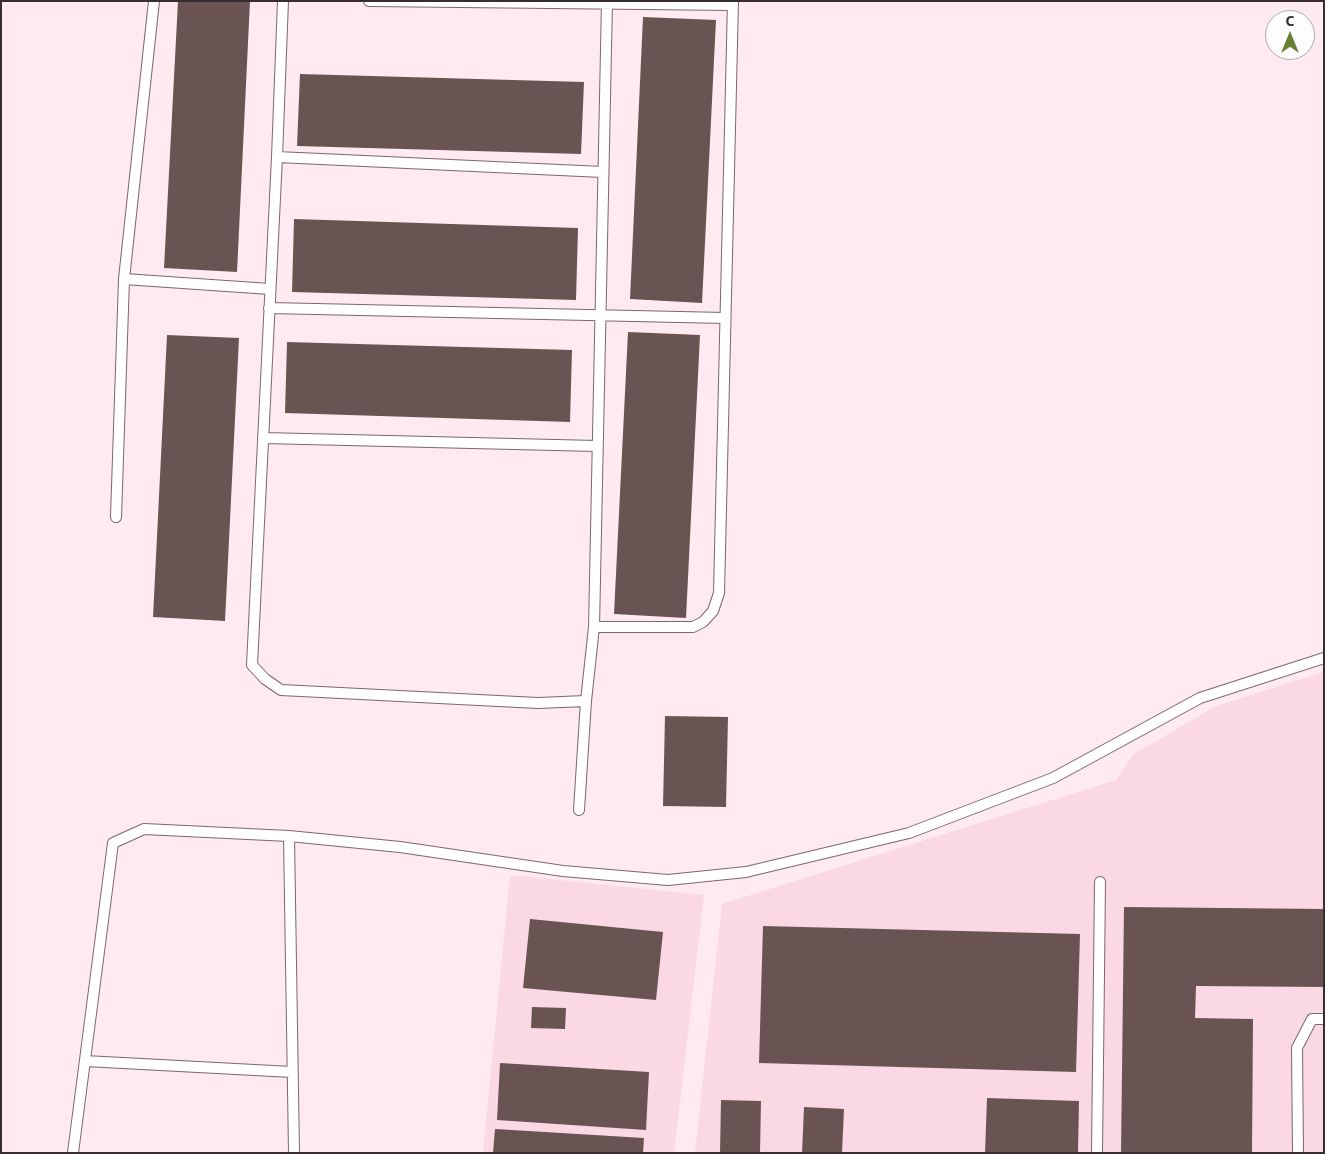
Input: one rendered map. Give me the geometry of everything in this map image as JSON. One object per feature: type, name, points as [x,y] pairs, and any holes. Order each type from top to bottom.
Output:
[{"type":"lane","points":[[116,517],[124,279],[154,1]]},
{"type":"lane","points":[[282,1],[277,157],[252,665],[265,679],[281,690],[538,703],[586,701]]},
{"type":"lane","points":[[369,1],[733,3],[719,593],[713,611],[703,622],[693,627],[594,627]]},
{"type":"lane","points":[[579,810],[586,701],[594,627],[607,3]]},
{"type":"lane","points":[[277,157],[603,172]]},
{"type":"lane","points":[[124,279],[270,289]]},
{"type":"lane","points":[[270,308],[725,318]]},
{"type":"lane","points":[[263,438],[598,446]]},
{"type":"lane","points":[[73,1153],[113,843],[144,828],[289,836],[400,847],[563,871],[668,880],[746,872],[909,832],[1053,778],[1200,698],[1324,658]]},
{"type":"lane","points":[[289,836],[294,1153]]},
{"type":"lane","points":[[1097,1153],[1100,882]]},
{"type":"lane","points":[[1298,1153],[1297,1048],[1312,1019],[1324,1019]]},
{"type":"lane","points":[[85,1061],[292,1072]]},
{"type":"shaded area","points":[[1324,672],[1324,1153],[695,1153],[722,904],[1116,780],[1134,754],[1216,706]]},
{"type":"shaded area","points":[[510,875],[704,895],[674,1153],[483,1153]]},
{"type":"building","points":[[178,1],[250,1],[237,272],[164,268]]},
{"type":"building","points":[[643,17],[716,20],[702,303],[630,299]]},
{"type":"building","points":[[300,74],[584,82],[581,154],[297,146]]},
{"type":"building","points":[[294,219],[578,228],[576,300],[292,292]]},
{"type":"building","points":[[628,332],[700,335],[686,618],[614,614]]},
{"type":"building","points":[[167,335],[239,338],[225,621],[153,617]]},
{"type":"building","points":[[287,342],[572,350],[570,422],[285,413]]},
{"type":"building","points":[[665,716],[728,717],[726,807],[663,806]]},
{"type":"building","points":[[1124,907],[1324,909],[1324,987],[1196,986],[1195,1018],[1253,1019],[1252,1153],[1121,1153]]},
{"type":"building","points":[[530,919],[663,932],[656,1000],[523,988]]},
{"type":"building","points":[[763,926],[1080,934],[1076,1072],[759,1063]]},
{"type":"building","points":[[532,1007],[566,1008],[565,1029],[531,1028]]},
{"type":"building","points":[[500,1063],[649,1072],[646,1130],[497,1120]]},
{"type":"building","points":[[987,1098],[1079,1101],[1078,1153],[985,1153]]},
{"type":"building","points":[[721,1100],[761,1101],[760,1153],[720,1153]]},
{"type":"building","points":[[804,1107],[844,1109],[842,1153],[802,1153]]},
{"type":"building","points":[[495,1129],[644,1138],[643,1153],[493,1153]]}]
